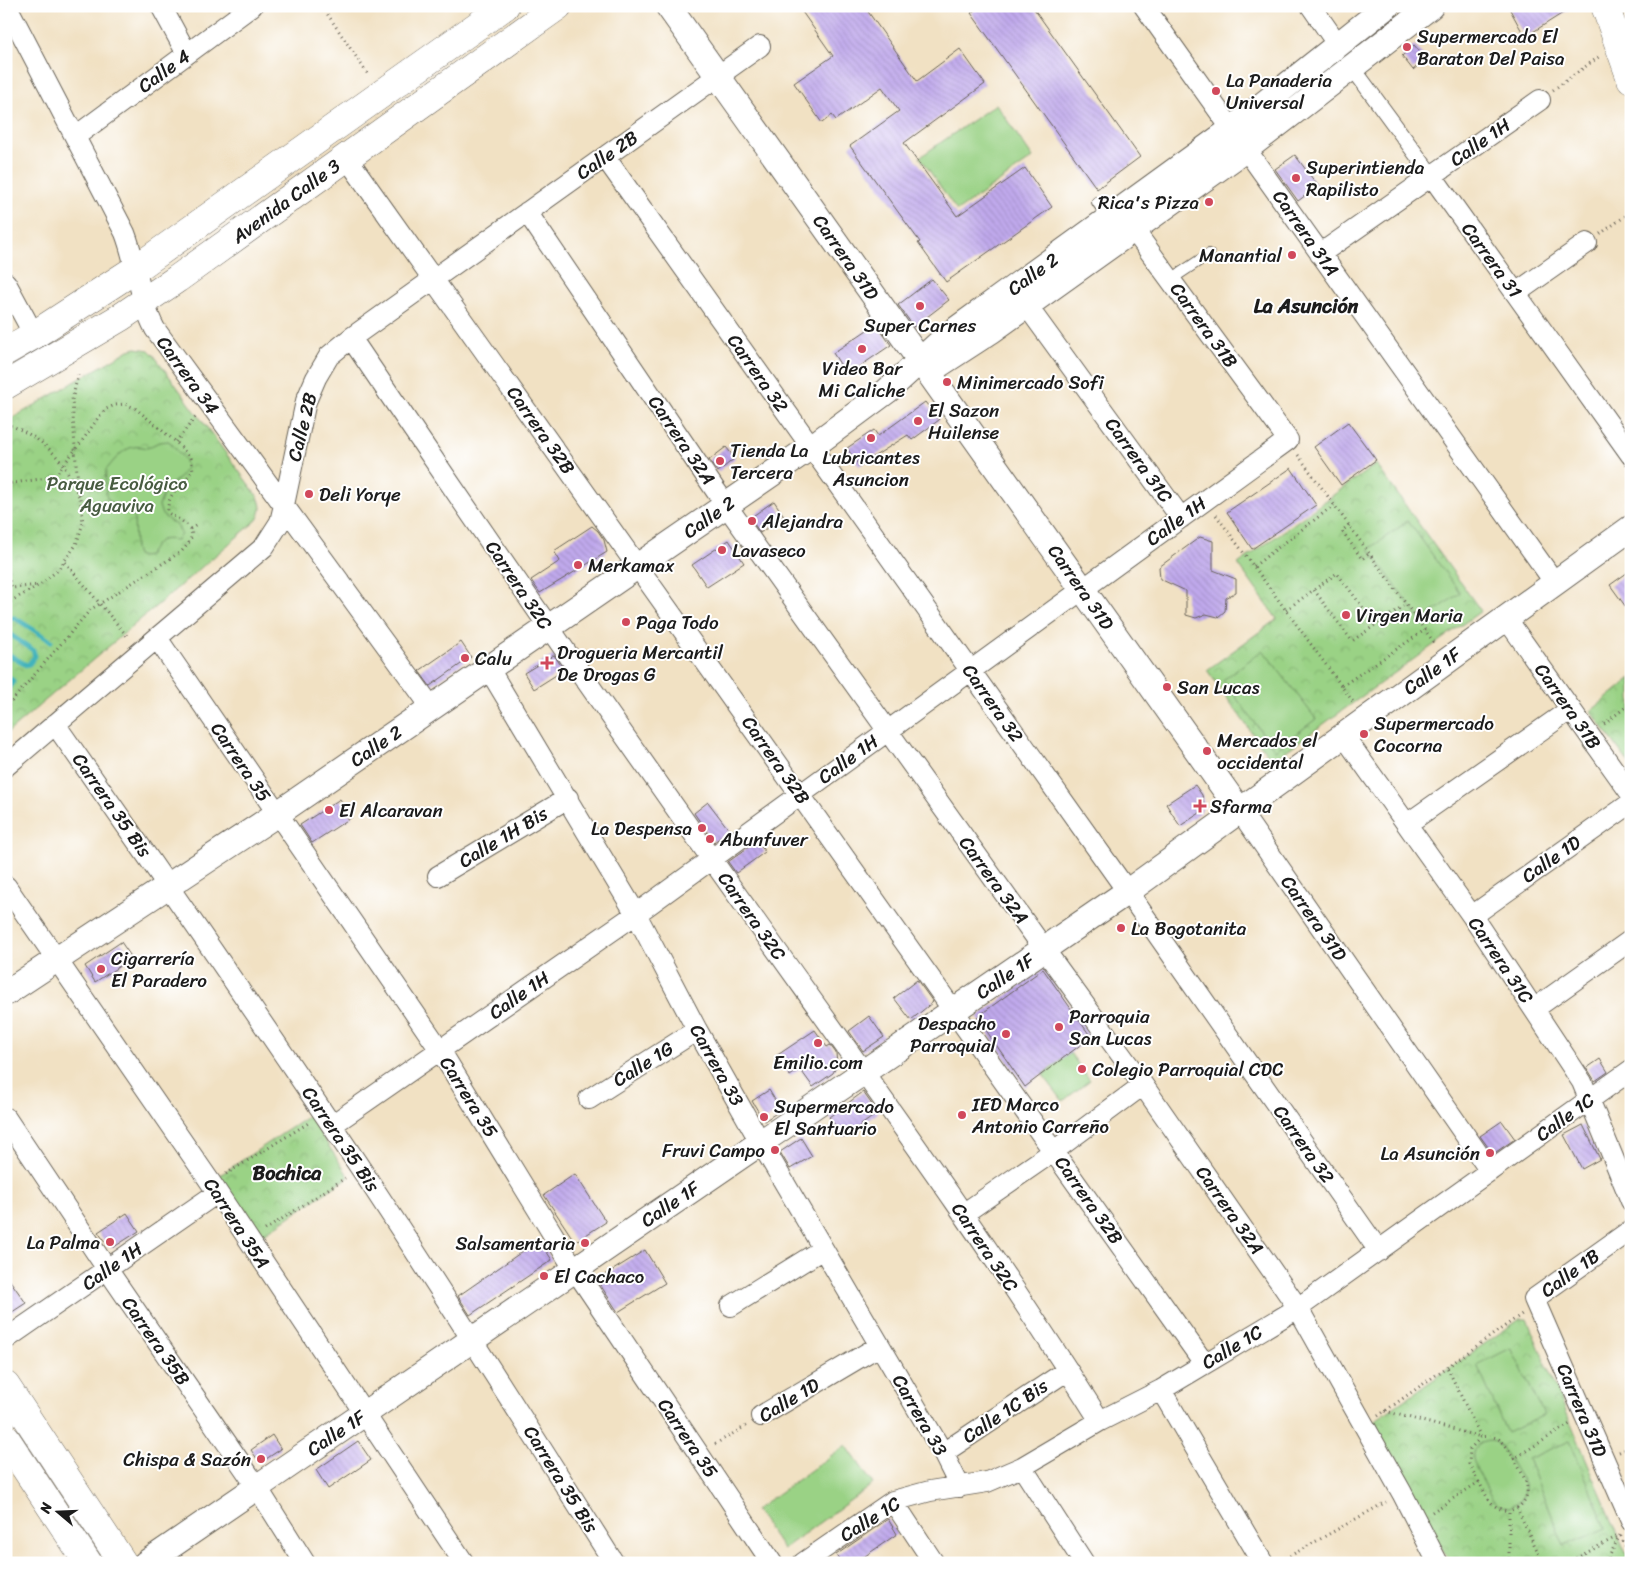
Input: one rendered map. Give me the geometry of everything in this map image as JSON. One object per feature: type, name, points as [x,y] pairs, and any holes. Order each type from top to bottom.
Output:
[{"type":"main road","name":"Avenida Calle 3","points":[[6,351],[137,268],[505,6]]},
{"type":"main road","name":"Avenida Calle 3","points":[[6,385],[143,302],[558,6]]},
{"type":"main road","points":[[1605,6],[1631,79]]},
{"type":"main road","points":[[6,1386],[123,1563]]},
{"type":"main road","points":[[6,1440],[88,1563]]},
{"type":"street","name":"Carrera 34","points":[[7,6],[125,233],[137,268],[143,302],[158,333],[432,708]]},
{"type":"street","points":[[161,6],[186,54]]},
{"type":"street","name":"Calle 4","points":[[76,136],[252,6]]},
{"type":"street","name":"Carrera 31D","points":[[668,6],[1240,811],[1490,1171]]},
{"type":"street","name":"Carrera 31A","points":[[1144,6],[1555,583]]},
{"type":"street","points":[[1311,6],[1338,45]]},
{"type":"street","name":"Calle 2","points":[[924,366],[947,336],[1232,129],[1387,6]]},
{"type":"street","name":"Calle 2","points":[[6,993],[277,814],[812,447],[924,366],[1027,306],[1115,215],[1246,149],[1430,6]]},
{"type":"street","name":"Calle 2B","points":[[6,766],[264,546],[280,522],[306,402],[316,378],[329,356],[433,279],[760,46]]},
{"type":"street","name":"Carrera 31","points":[[1352,67],[1631,455]]},
{"type":"street","name":"Calle 1H","points":[[1320,254],[1540,100]]},
{"type":"street","name":"Carrera 32","points":[[605,157],[1128,892],[1379,1251]]},
{"type":"street","name":"Carrera 32B","points":[[347,158],[1204,1363]]},
{"type":"street","name":"Carrera 32A","points":[[527,212],[727,505],[1044,950],[1143,1085],[1298,1308],[1402,1493],[1438,1563]]},
{"type":"street","name":"Carrera 31B","points":[[1115,215],[1170,280],[1288,440]]},
{"type":"street","points":[[1516,293],[1588,243]]},
{"type":"street","points":[[6,283],[34,335]]},
{"type":"street","name":"Carrera 31C","points":[[1027,306],[1181,518]]},
{"type":"street","name":"Carrera 32C","points":[[351,338],[548,628],[963,1214],[1100,1421]]},
{"type":"street","name":"Calle 1H","points":[[328,1120],[440,1050],[636,914],[1288,440]]},
{"type":"street","name":"Calle 1F","points":[[146,1563],[1128,892],[1631,528]]},
{"type":"street","name":"Carrera 31B","points":[[1506,618],[1631,794]]},
{"type":"street","name":"Carrera 35","points":[[157,638],[440,1050],[575,1269],[772,1563]]},
{"type":"street","name":"Carrera 33","points":[[489,669],[636,914],[697,1030],[822,1249],[943,1453],[960,1487]]},
{"type":"street","points":[[1407,824],[1570,709]]},
{"type":"street","name":"Carrera 35 Bis","points":[[55,724],[361,1168],[473,1339],[614,1563]]},
{"type":"street","name":"Carrera 31C","points":[[1344,736],[1472,916],[1582,1082],[1631,1201]]},
{"type":"street","name":"Calle 1H Bis","points":[[438,876],[568,798]]},
{"type":"street","name":"Calle 1D","points":[[1472,916],[1631,803]]},
{"type":"street","name":"Carrera 35A","points":[[6,886],[214,1188],[464,1563]]},
{"type":"street","points":[[1534,1008],[1631,940]]},
{"type":"street","name":"Calle 1G","points":[[588,1099],[697,1030]]},
{"type":"street","name":"Calle 1C","points":[[803,1563],[892,1502],[930,1491],[987,1482],[1022,1467],[1100,1421],[1161,1390],[1298,1308],[1631,1070]]},
{"type":"street","points":[[963,1214],[1054,1152],[1143,1085]]},
{"type":"street","name":"Carrera 35B","points":[[6,1118],[107,1270],[256,1487],[305,1563]]},
{"type":"street","name":"Calle 1H","points":[[6,1338],[107,1270],[214,1188]]},
{"type":"street","name":"Calle 1B","points":[[1534,1299],[1631,1230]]},
{"type":"street","points":[[731,1306],[822,1249]]},
{"type":"street","name":"Carrera 31D","points":[[1534,1299],[1631,1520]]},
{"type":"street","name":"Calle 1D","points":[[761,1416],[879,1346]]},
{"type":"street","name":"Calle 1C Bis","points":[[943,1453],[1068,1370]]},
{"type":"street","points":[[1161,1390],[1263,1563]]},
{"type":"street","points":[[1022,1467],[1084,1563]]},
{"type":"street","points":[[892,1502],[934,1563]]},
{"type":"lane","points":[[1170,280],[1210,254]]},
{"type":"path","points":[[322,6],[373,82]]},
{"type":"path","points":[[1540,100],[1619,43]]},
{"type":"path","points":[[1588,243],[1631,212]]},
{"type":"path","points":[[6,604],[41,584],[65,562],[76,545],[82,523],[72,400],[78,375]]},
{"type":"path","points":[[6,484],[54,477],[106,409],[115,405],[125,404],[135,408],[176,442],[191,458],[193,470],[173,492],[167,503],[168,513],[188,525],[192,532],[190,542],[182,551],[90,610],[6,708]]},
{"type":"path","points":[[176,442],[199,412]]},
{"type":"path","points":[[6,424],[29,434],[44,445],[63,465],[81,502]]},
{"type":"path","points":[[1288,440],[1440,651]]},
{"type":"path","points":[[1205,500],[1355,705]]},
{"type":"path","points":[[1254,566],[1334,505]]},
{"type":"path","points":[[190,529],[196,525]]},
{"type":"path","points":[[1349,525],[1342,531],[1362,559],[1370,554]]},
{"type":"path","points":[[65,562],[127,636]]},
{"type":"path","points":[[1286,610],[1337,573],[1376,625]]},
{"type":"path","points":[[6,578],[8,578],[12,588],[41,584]]},
{"type":"path","points":[[1314,590],[1352,641],[1406,604]]},
{"type":"path","points":[[1342,686],[1425,630]]},
{"type":"path","points":[[1589,736],[1631,703]]},
{"type":"path","points":[[214,1188],[328,1120]]},
{"type":"path","points":[[248,1241],[361,1168]]},
{"type":"path","points":[[1370,1421],[1527,1311],[1534,1299]]},
{"type":"path","points":[[1446,1367],[1481,1437]]},
{"type":"path","points":[[1385,1411],[1481,1437],[1489,1436],[1498,1439],[1513,1459],[1527,1484],[1528,1489],[1524,1502],[1517,1508],[1508,1511],[1499,1509],[1491,1504],[1479,1482],[1468,1459],[1472,1445],[1481,1437]]},
{"type":"path","name":"Calle 1D","points":[[699,1454],[761,1416]]},
{"type":"path","points":[[1513,1459],[1573,1423]]},
{"type":"path","points":[[1431,1512],[1479,1482]]},
{"type":"path","points":[[1278,1563],[1402,1493]]},
{"type":"path","points":[[1517,1508],[1543,1563]]},
{"type":"path","points":[[1508,1511],[1509,1563]]},
{"type":"path","points":[[1566,1563],[1620,1535],[1606,1563]]},
{"type":"green space","points":[[996,104],[1033,158],[957,211],[920,157]]},
{"type":"green space","name":"Parque Ecológico Aguaviva","points":[[136,348],[149,350],[153,354],[258,497],[261,506],[260,514],[257,520],[6,734],[6,422],[129,350]]},
{"type":"green space","points":[[169,441],[185,460],[186,468],[178,479],[165,489],[159,506],[162,515],[178,527],[181,534],[177,540],[166,539],[159,541],[148,556],[142,557],[137,555],[135,549],[134,515],[113,503],[107,497],[106,470],[119,455],[128,449],[134,447],[147,448],[159,442]]},
{"type":"green space","points":[[1376,464],[1481,611],[1272,761],[1207,670],[1277,619],[1238,564]]},
{"type":"green space","points":[[1408,521],[1460,593],[1421,621],[1369,549]]},
{"type":"green space","points":[[1263,650],[1316,719],[1275,750],[1223,680]]},
{"type":"green space","points":[[1631,678],[1631,766],[1591,711]]},
{"type":"green space","points":[[1070,1053],[1090,1080],[1063,1101],[1043,1075]]},
{"type":"green space","points":[[309,1116],[349,1177],[258,1238],[217,1177]]},
{"type":"green space","points":[[1520,1319],[1527,1319],[1630,1563],[1450,1563],[1374,1425],[1377,1419]]},
{"type":"green space","points":[[1511,1348],[1544,1415],[1507,1433],[1477,1365]]},
{"type":"green space","points":[[1570,1441],[1606,1528],[1564,1546],[1528,1459]]},
{"type":"green space","points":[[1496,1442],[1501,1446],[1524,1484],[1522,1499],[1510,1507],[1500,1505],[1494,1500],[1475,1466],[1473,1453],[1475,1447],[1480,1443]]},
{"type":"green space","points":[[846,1445],[873,1484],[783,1549],[755,1510]]},
{"type":"building","points":[[798,6],[864,6],[917,81],[960,49],[985,84],[904,143],[957,216],[1025,168],[1052,207],[946,282],[918,243],[920,242],[850,146],[899,111],[882,87],[836,120],[832,115],[822,123],[794,83],[833,56]]},
{"type":"building","points":[[980,6],[1032,6],[1140,157],[1097,189],[971,13]]},
{"type":"building","points":[[1508,6],[1574,6],[1525,37]]},
{"type":"building","points":[[1414,45],[1426,59],[1413,70],[1402,56]]},
{"type":"building","name":"Superintienda Rapilisto","points":[[1295,155],[1318,186],[1298,201],[1275,169]]},
{"type":"building","name":"Super Carnes","points":[[932,279],[949,300],[914,327],[898,305]]},
{"type":"building","name":"Video Bar Mi Caliche","points":[[876,324],[891,345],[847,375],[833,353]]},
{"type":"building","points":[[925,402],[939,420],[912,440],[908,435],[859,466],[847,448],[874,430],[878,436]]},
{"type":"building","points":[[1348,422],[1376,460],[1341,485],[1314,447]]},
{"type":"building","name":"Tienda La Tercera","points":[[726,447],[735,458],[718,472],[709,460]]},
{"type":"building","points":[[1291,468],[1316,505],[1252,549],[1227,512]]},
{"type":"building","points":[[774,501],[784,516],[760,533],[750,518]]},
{"type":"building","points":[[592,526],[604,540],[607,552],[540,593],[531,580],[560,561],[554,551]]},
{"type":"building","points":[[1200,537],[1213,541],[1213,570],[1236,579],[1236,592],[1226,598],[1225,611],[1218,617],[1206,614],[1196,618],[1186,615],[1186,591],[1160,579],[1159,567]]},
{"type":"building","points":[[729,540],[744,563],[707,587],[692,565]]},
{"type":"building","points":[[1631,570],[1631,614],[1610,585]]},
{"type":"building","points":[[461,642],[471,657],[430,686],[419,671]]},
{"type":"building","points":[[554,655],[564,670],[534,689],[524,673]]},
{"type":"building","points":[[1195,785],[1202,795],[1204,805],[1200,813],[1180,826],[1166,804]]},
{"type":"building","points":[[340,799],[352,817],[312,843],[300,825]]},
{"type":"building","points":[[708,802],[730,831],[714,842],[694,813]]},
{"type":"building","points":[[757,841],[765,852],[736,873],[728,862]]},
{"type":"building","points":[[121,942],[132,958],[95,982],[85,966]]},
{"type":"building","name":"Parroquia San Lucas","points":[[1043,969],[1091,1037],[1025,1087],[977,1017]]},
{"type":"building","points":[[917,980],[933,1002],[911,1020],[894,998]]},
{"type":"building","points":[[869,1016],[884,1037],[863,1051],[849,1031]]},
{"type":"building","points":[[815,1030],[827,1047],[830,1045],[836,1053],[837,1065],[833,1073],[813,1087],[800,1069],[790,1076],[776,1056]]},
{"type":"building","points":[[1600,1059],[1608,1072],[1595,1081],[1587,1068]]},
{"type":"building","points":[[769,1090],[781,1110],[764,1121],[752,1101]]},
{"type":"building","points":[[863,1092],[878,1113],[844,1137],[829,1117]]},
{"type":"building","points":[[1502,1121],[1515,1139],[1493,1154],[1480,1136]]},
{"type":"building","points":[[1583,1125],[1600,1159],[1582,1169],[1564,1135]]},
{"type":"building","points":[[801,1138],[812,1156],[790,1169],[780,1152]]},
{"type":"building","points":[[575,1174],[606,1222],[575,1242],[544,1195]]},
{"type":"building","points":[[127,1213],[139,1231],[114,1247],[108,1246],[98,1232]]},
{"type":"building","points":[[539,1240],[552,1260],[470,1315],[458,1296]]},
{"type":"building","points":[[645,1250],[665,1283],[618,1312],[597,1280]]},
{"type":"building","points":[[6,1275],[26,1303],[6,1316]]},
{"type":"building","points":[[272,1435],[281,1449],[260,1463],[251,1450]]},
{"type":"building","points":[[358,1441],[371,1460],[328,1489],[316,1470]]},
{"type":"building","points":[[888,1519],[897,1534],[855,1563],[841,1563],[836,1555]]},
{"type":"waterway","points":[[6,623],[11,618],[15,618],[51,641]]},
{"type":"waterway","points":[[6,632],[33,650],[35,656],[26,665],[6,653]]},
{"type":"waterway","points":[[6,675],[13,681],[6,692]]},
{"type":"place","name":"Supermercado El Baraton Del Paisa","points":[[1407,47]]},
{"type":"place","name":"La Panaderia Universal","points":[[1216,91]]},
{"type":"place","name":"Superintienda Rapilisto","points":[[1296,178]]},
{"type":"place","name":"Rica's Pizza","points":[[1209,202]]},
{"type":"place","name":"Manantial","points":[[1292,255]]},
{"type":"place","name":"Super Carnes","points":[[920,306]]},
{"type":"place","name":"Video Bar Mi Caliche","points":[[862,349]]},
{"type":"place","name":"Minimercado Sofi","points":[[947,382]]},
{"type":"place","name":"El Sazon Huilense","points":[[918,421]]},
{"type":"place","name":"Lubricantes Asuncion","points":[[871,438]]},
{"type":"place","name":"Tienda La Tercera","points":[[720,461]]},
{"type":"place","name":"Deli Yorye","points":[[309,494]]},
{"type":"place","name":"Alejandra","points":[[752,521]]},
{"type":"place","name":"Lavaseco","points":[[722,550]]},
{"type":"place","name":"Merkamax","points":[[578,565]]},
{"type":"place","name":"Virgen Maria","points":[[1346,615]]},
{"type":"place","name":"Paga Todo","points":[[626,622]]},
{"type":"place","name":"Calu","points":[[465,658]]},
{"type":"place","name":"Drogueria Mercantil De Drogas G","points":[[547,663]]},
{"type":"place","name":"San Lucas","points":[[1167,687]]},
{"type":"place","name":"Supermercado Cocorna","points":[[1364,734]]},
{"type":"place","name":"Mercados el occidental","points":[[1207,751]]},
{"type":"place","name":"Sfarma","points":[[1200,806]]},
{"type":"place","name":"El Alcaravan","points":[[329,810]]},
{"type":"place","name":"La Despensa","points":[[702,828]]},
{"type":"place","name":"Abunfuver","points":[[710,839]]},
{"type":"place","name":"La Bogotanita","points":[[1121,928]]},
{"type":"place","name":"Cigarrería El Paradero","points":[[101,969]]},
{"type":"place","name":"Parroquia San Lucas","points":[[1059,1027]]},
{"type":"place","name":"Despacho Parroquial","points":[[1006,1034]]},
{"type":"place","name":"Emilio.com","points":[[818,1043]]},
{"type":"place","name":"Colegio Parroquial CDC","points":[[1082,1069]]},
{"type":"place","name":"IED Marco Antonio Carreño","points":[[962,1115]]},
{"type":"place","name":"Supermercado El Santuario","points":[[764,1117]]},
{"type":"place","name":"Fruvi Campo","points":[[775,1150]]},
{"type":"place","name":"La Asunción","points":[[1490,1153]]},
{"type":"place","name":"La Palma","points":[[110,1242]]},
{"type":"place","name":"Salsamentaria","points":[[585,1243]]},
{"type":"place","name":"El Cachaco","points":[[544,1276]]},
{"type":"place","name":"Chispa & Sazón","points":[[261,1459]]},
{"type":"district","name":"La Asunción","points":[[1306,306]]},
{"type":"district","name":"Bochica","points":[[287,1173]]}]
